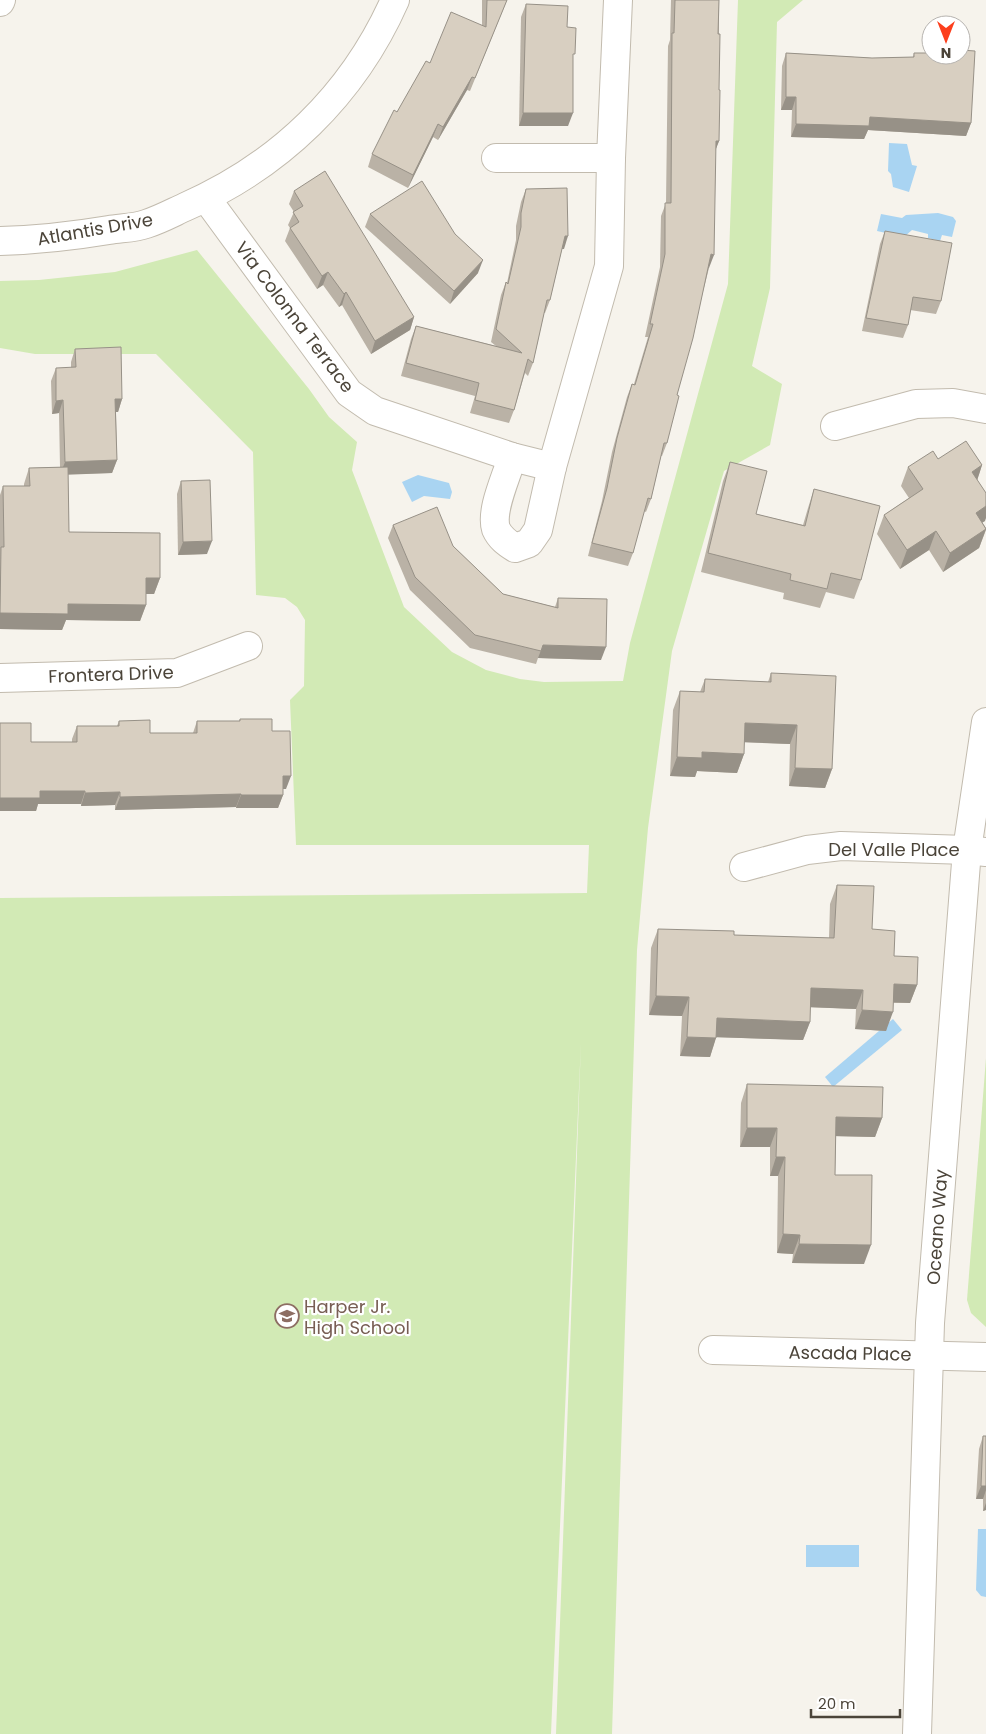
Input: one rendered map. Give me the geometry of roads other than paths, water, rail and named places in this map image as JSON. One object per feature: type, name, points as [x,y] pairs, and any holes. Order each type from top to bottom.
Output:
[{"type":"street","name":"Atlantis Drive","points":[[0,241],[36,240],[146,224],[206,198],[253,170],[298,137],[334,98],[365,57],[385,23],[395,0]]},
{"type":"street","points":[[512,458],[495,514],[496,530],[503,540],[515,548],[530,543],[538,530],[552,467],[609,266],[611,158],[618,0]]},
{"type":"street","points":[[496,158],[611,158]]},
{"type":"street","name":"Via Colonna Terrace","points":[[206,198],[349,393],[374,411],[512,458],[552,467]]},
{"type":"street","points":[[835,426],[916,404],[953,403],[986,409]]},
{"type":"street","name":"Frontera Drive","points":[[0,678],[177,673],[248,646]]},
{"type":"street","name":"Oceano Way","points":[[917,1734],[928,1354],[976,851],[986,722]]},
{"type":"street","name":"Del Valle Place","points":[[744,867],[807,850],[841,846],[976,851]]},
{"type":"street","name":"Ascada Place","points":[[713,1350],[928,1354],[986,1357]]},
{"type":"water","points":[[889,143],[907,144],[912,165],[917,166],[909,192],[893,187],[891,174],[888,171]]},
{"type":"water","points":[[938,213],[953,217],[956,221],[952,237],[942,235],[940,241],[928,238],[928,234],[912,230],[904,237],[877,231],[881,214],[902,218],[906,215]]},
{"type":"water","points":[[418,475],[449,483],[452,492],[450,499],[424,496],[412,502],[402,482]]},
{"type":"water","points":[[893,1019],[902,1030],[833,1087],[825,1077]]},
{"type":"water","points":[[978,1529],[986,1529],[986,1597],[981,1596],[976,1590]]},
{"type":"water","points":[[806,1545],[859,1545],[859,1567],[806,1567]]},
{"type":"place","name":"Harper Jr. High School","points":[[287,1316]]}]
